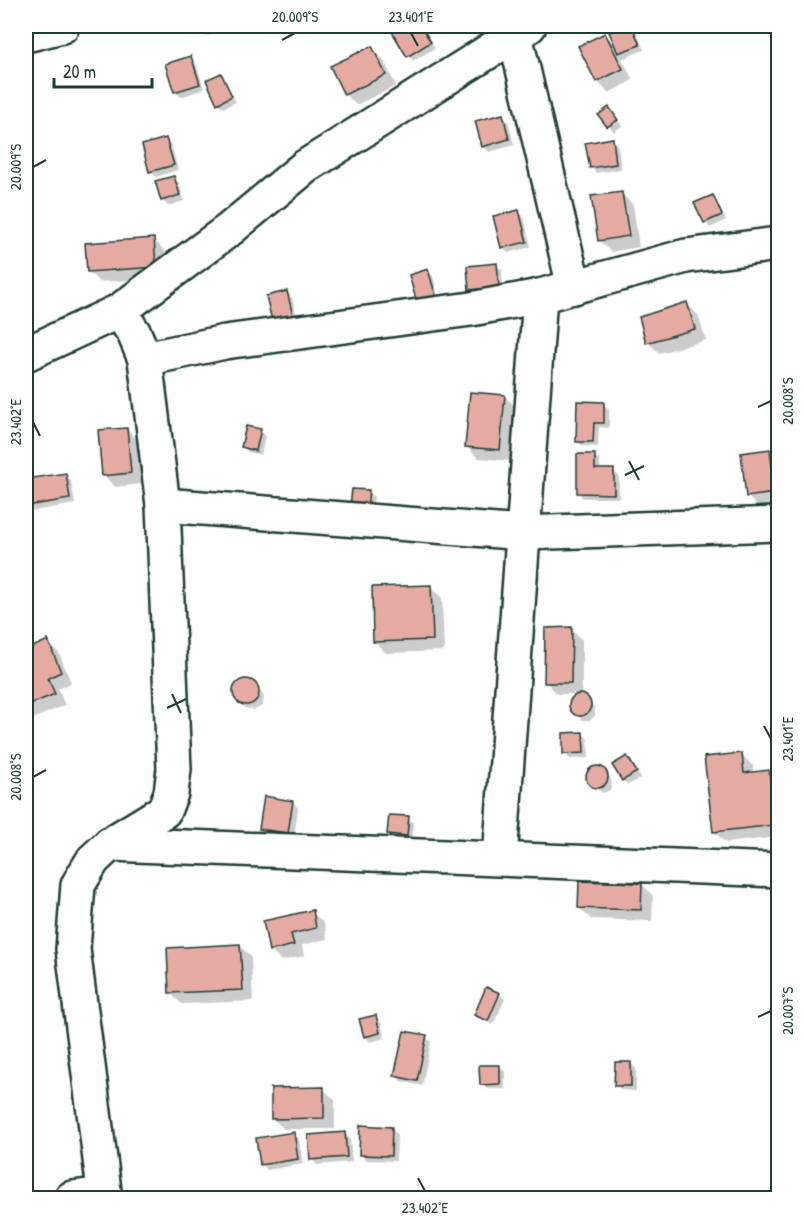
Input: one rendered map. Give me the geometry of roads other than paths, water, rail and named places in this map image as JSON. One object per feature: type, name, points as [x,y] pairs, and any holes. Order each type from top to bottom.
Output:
[{"type":"street","points":[[26,35],[62,26]]},
{"type":"street","points":[[26,354],[119,311],[230,229],[305,167],[522,30],[574,287]]},
{"type":"street","points":[[145,359],[225,342],[471,309],[540,296],[686,256],[778,244]]},
{"type":"street","points":[[501,859],[540,296]]},
{"type":"street","points":[[72,1198],[105,1196],[73,949],[78,885],[93,860],[110,844],[164,811],[171,793],[174,758],[163,505],[145,359],[134,333],[119,311]]},
{"type":"street","points":[[163,505],[523,532],[778,524]]},
{"type":"street","points":[[110,844],[778,870]]}]
